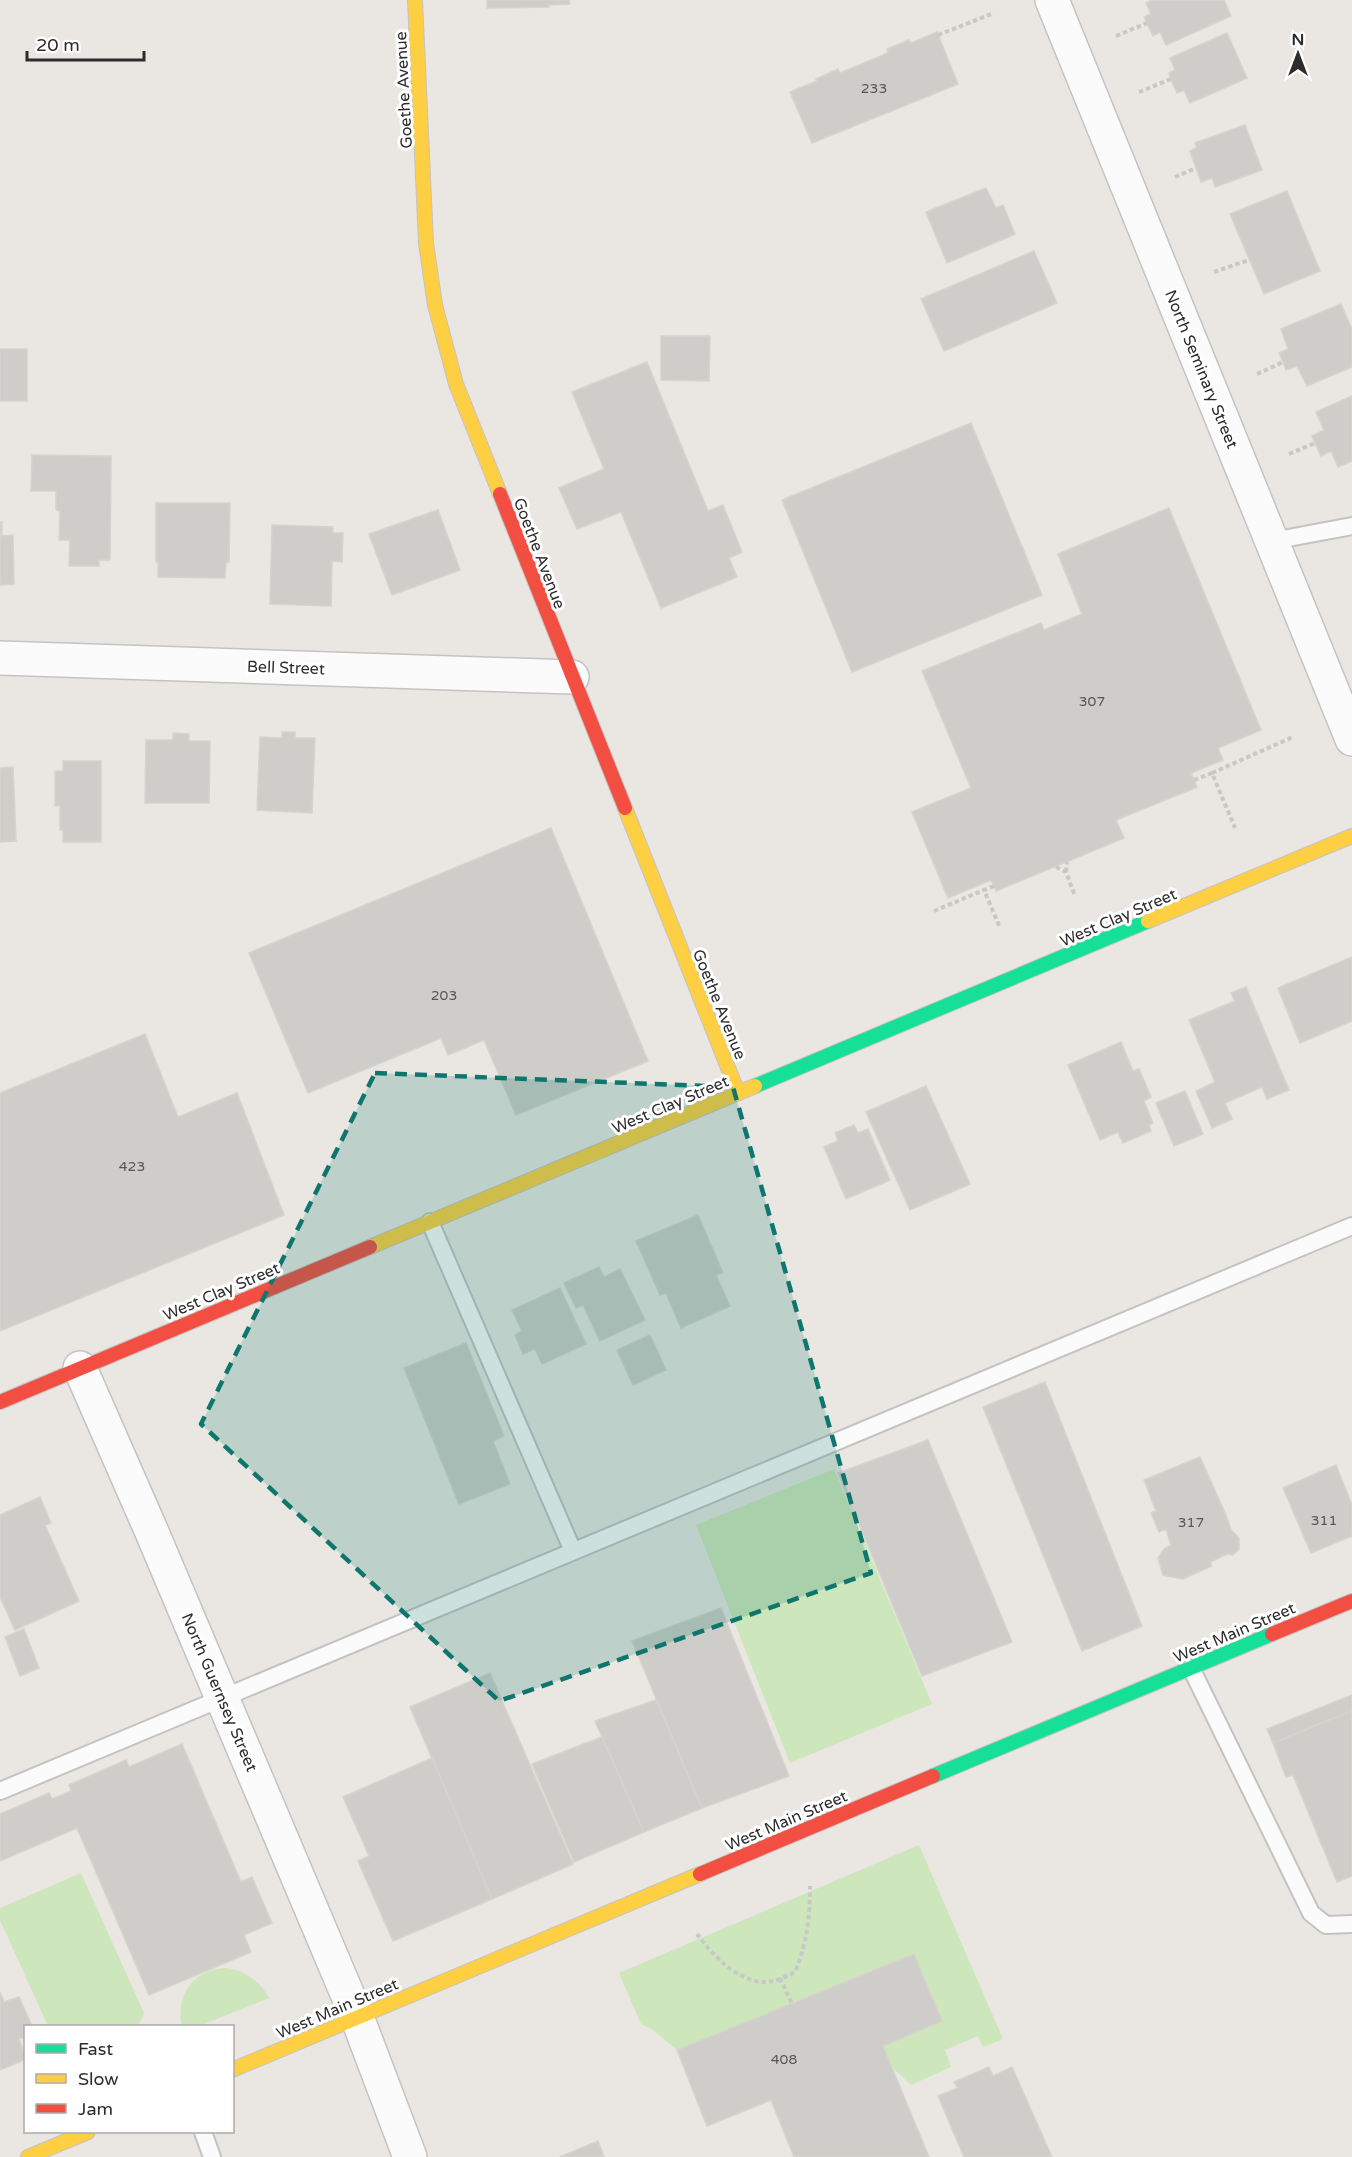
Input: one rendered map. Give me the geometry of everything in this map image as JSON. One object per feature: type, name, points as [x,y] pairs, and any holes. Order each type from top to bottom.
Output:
[{"type":"main road","name":"Goethe Avenue","points":[[415,0],[426,243],[435,304],[456,384],[738,1093]]},
{"type":"main road","name":"West Clay Street","points":[[0,1402],[1352,836]]},
{"type":"main road","name":"West Main Street","points":[[234,2069],[1191,1668],[1350,1604]]},
{"type":"main road","points":[[28,2157],[80,2135]]},
{"type":"street","name":"North Seminary Street","points":[[1052,0],[1352,739]]},
{"type":"street","name":"Bell Street","points":[[0,658],[572,676]]},
{"type":"street","name":"North Guernsey Street","points":[[80,1368],[357,2017],[410,2157]]},
{"type":"lane","points":[[1272,541],[1352,526]]},
{"type":"lane","points":[[429,1222],[573,1551]]},
{"type":"lane","points":[[0,1791],[1352,1226]]},
{"type":"lane","points":[[1191,1668],[1311,1914],[1326,1924],[1352,1924]]},
{"type":"lane","points":[[203,2133],[212,2157]]},
{"type":"lane","points":[[80,2135],[80,2157]]},
{"type":"path","points":[[938,35],[994,13]]},
{"type":"path","points":[[1116,36],[1147,23]]},
{"type":"path","points":[[1139,92],[1171,79]]},
{"type":"path","points":[[1175,177],[1196,168]]},
{"type":"path","points":[[1214,272],[1249,260]]},
{"type":"path","points":[[1257,374],[1283,362]]},
{"type":"path","points":[[1289,454],[1315,443]]},
{"type":"path","points":[[1194,780],[1293,737]]},
{"type":"path","points":[[1212,773],[1235,828]]},
{"type":"path","points":[[1067,862],[1066,872],[1076,896]]},
{"type":"path","points":[[1056,867],[1066,872]]},
{"type":"path","points":[[934,911],[994,886]]},
{"type":"path","points":[[984,890],[1000,928]]},
{"type":"path","points":[[697,1934],[711,1952],[745,1979],[773,1982],[795,1972],[805,1948],[810,1914],[810,1886]]},
{"type":"path","points":[[780,1978],[792,2004]]},
{"type":"highlighted area","points":[[375,1073],[733,1087],[871,1573],[499,1701],[201,1424]]},
{"type":"green space","points":[[834,1469],[932,1704],[790,1763],[696,1525]]},
{"type":"green space","points":[[919,1845],[1003,2039],[983,2047],[978,2036],[945,2050],[951,2067],[911,2085],[892,2067],[734,2028],[677,2050],[653,2030],[641,2024],[619,1973]]},
{"type":"green space","points":[[81,1873],[144,2013],[138,2025],[48,2025],[0,1920],[0,1908]]},
{"type":"green space","points":[[227,1968],[252,1978],[269,1998],[202,2025],[182,2025],[181,2004],[184,1994],[196,1978],[215,1969]]},
{"type":"building","points":[[487,0],[569,0],[570,4],[549,5],[549,7],[487,8]]},
{"type":"building","points":[[1153,0],[1224,0],[1231,16],[1166,45],[1160,32],[1153,36],[1144,17],[1151,14],[1146,3]]},
{"type":"building","points":[[937,32],[958,84],[812,143],[790,92],[838,69],[840,73],[888,53],[887,49],[909,40],[911,43]]},
{"type":"building","points":[[1227,33],[1247,78],[1190,103],[1184,90],[1177,93],[1169,73],[1175,70],[1170,58]]},
{"type":"building","points":[[1245,125],[1262,170],[1215,187],[1212,178],[1201,182],[1190,151],[1197,147],[1195,143]]},
{"type":"building","points":[[986,188],[996,208],[1003,205],[1015,234],[947,263],[926,212]]},
{"type":"building","points":[[1287,191],[1320,271],[1264,294],[1230,214]]},
{"type":"building","points":[[1034,251],[1057,303],[944,351],[921,299]]},
{"type":"building","points":[[1341,304],[1352,329],[1352,367],[1307,386],[1297,366],[1286,370],[1279,353],[1288,349],[1281,329]]},
{"type":"building","points":[[661,336],[710,336],[709,381],[661,380]]},
{"type":"building","points":[[0,349],[27,349],[27,401],[0,401]]},
{"type":"building","points":[[647,362],[708,511],[723,505],[742,552],[729,558],[737,577],[661,608],[621,512],[577,529],[559,488],[604,469],[572,392]]},
{"type":"building","points":[[1352,396],[1352,461],[1338,467],[1331,451],[1321,456],[1312,436],[1324,430],[1316,412]]},
{"type":"building","points":[[971,423],[1042,595],[852,672],[782,500]]},
{"type":"building","points":[[32,455],[111,456],[110,560],[99,560],[99,566],[69,566],[70,540],[59,540],[60,511],[56,510],[56,491],[31,491]]},
{"type":"building","points":[[156,503],[230,503],[229,562],[226,562],[225,578],[158,577]]},
{"type":"building","points":[[1169,508],[1261,730],[1218,748],[1223,760],[1191,773],[1197,787],[1116,820],[1124,838],[996,891],[991,880],[948,898],[912,812],[971,788],[922,671],[1041,623],[1044,630],[1082,614],[1058,554]]},
{"type":"building","points":[[438,510],[460,570],[392,595],[369,534]]},
{"type":"building","points":[[0,522],[2,522],[2,536],[13,535],[14,584],[0,585]]},
{"type":"building","points":[[272,525],[333,527],[333,533],[343,533],[342,562],[332,561],[331,606],[270,604]]},
{"type":"building","points":[[282,732],[295,732],[295,738],[315,738],[312,813],[257,810],[260,737],[282,738]]},
{"type":"building","points":[[173,733],[189,734],[189,741],[210,741],[209,803],[145,803],[146,740],[173,740]]},
{"type":"building","points":[[63,761],[101,761],[101,842],[63,842],[63,830],[60,830],[60,806],[55,806],[55,771],[63,771]]},
{"type":"building","points":[[13,767],[16,841],[0,842],[0,768]]},
{"type":"building","points":[[551,828],[648,1061],[516,1115],[484,1040],[448,1055],[441,1038],[308,1093],[249,953]]},
{"type":"building","points":[[1352,957],[1352,1021],[1300,1043],[1278,988]]},
{"type":"building","points":[[1246,987],[1289,1090],[1267,1099],[1262,1087],[1225,1103],[1232,1119],[1212,1128],[1196,1091],[1215,1082],[1189,1020],[1235,1001],[1231,993]]},
{"type":"building","points":[[145,1034],[178,1117],[237,1093],[284,1215],[0,1331],[0,1093]]},
{"type":"building","points":[[1121,1042],[1133,1071],[1139,1069],[1151,1097],[1144,1101],[1153,1123],[1149,1125],[1151,1131],[1123,1143],[1118,1132],[1100,1140],[1068,1065]]},
{"type":"building","points":[[926,1086],[970,1184],[910,1210],[866,1112]]},
{"type":"building","points":[[1185,1091],[1203,1134],[1174,1146],[1156,1103]]},
{"type":"building","points":[[854,1125],[858,1133],[868,1129],[890,1180],[846,1199],[824,1147],[838,1141],[835,1133]]},
{"type":"building","points":[[698,1215],[723,1273],[716,1275],[730,1306],[681,1328],[666,1293],[660,1295],[636,1241]]},
{"type":"building","points":[[599,1267],[604,1277],[620,1269],[645,1320],[600,1341],[583,1305],[576,1308],[564,1283]]},
{"type":"building","points":[[560,1288],[586,1344],[542,1364],[535,1349],[523,1354],[515,1335],[522,1331],[512,1310]]},
{"type":"building","points":[[650,1335],[666,1370],[633,1385],[617,1350]]},
{"type":"building","points":[[466,1343],[504,1436],[493,1441],[510,1484],[459,1504],[404,1368]]},
{"type":"building","points":[[1045,1382],[1142,1626],[1082,1651],[983,1407]]},
{"type":"building","points":[[928,1440],[1012,1642],[922,1676],[838,1473]]},
{"type":"building","points":[[1200,1457],[1231,1530],[1239,1538],[1239,1549],[1233,1555],[1227,1554],[1210,1562],[1212,1566],[1183,1579],[1163,1575],[1158,1558],[1164,1549],[1171,1545],[1166,1529],[1159,1532],[1151,1513],[1156,1511],[1144,1480]]},
{"type":"building","points":[[1336,1465],[1352,1505],[1352,1536],[1311,1553],[1283,1488]]},
{"type":"building","points":[[40,1497],[51,1523],[45,1525],[79,1601],[15,1630],[0,1597],[0,1515]]},
{"type":"building","points":[[721,1608],[789,1776],[702,1808],[632,1641]]},
{"type":"building","points":[[24,1629],[39,1668],[20,1676],[5,1637]]},
{"type":"building","points":[[490,1673],[573,1864],[492,1899],[410,1707]]},
{"type":"building","points":[[1352,1695],[1352,1711],[1273,1743],[1267,1729]]},
{"type":"building","points":[[656,1700],[702,1808],[644,1832],[595,1721]]},
{"type":"building","points":[[1352,1711],[1352,1876],[1337,1882],[1293,1775],[1286,1777],[1273,1743]]},
{"type":"building","points":[[602,1737],[644,1832],[574,1862],[532,1764]]},
{"type":"building","points":[[182,1744],[241,1882],[252,1877],[272,1923],[244,1935],[251,1952],[149,1995],[77,1828],[0,1861],[0,1814],[49,1793],[52,1799],[71,1791],[69,1785],[126,1760],[129,1767]]},
{"type":"building","points":[[432,1758],[492,1899],[393,1941],[358,1861],[369,1856],[343,1797]]},
{"type":"building","points":[[914,1954],[942,2021],[883,2046],[929,2157],[794,2157],[771,2100],[707,2126],[677,2050]]},
{"type":"building","points":[[0,1992],[4,2002],[19,1997],[32,2025],[24,2025],[24,2038],[19,2039],[24,2060],[0,2070]]},
{"type":"building","points":[[989,2067],[993,2076],[1012,2067],[1052,2157],[964,2157],[938,2096],[958,2088],[954,2082]]},
{"type":"building","points":[[598,2141],[604,2157],[560,2157]]},
{"type":"traffic: fast","points":[[755,1086],[1148,921]]},
{"type":"traffic: fast","points":[[933,1776],[1272,1634]]},
{"type":"traffic: slow","points":[[415,0],[426,243],[435,305],[456,384],[500,494]]},
{"type":"traffic: slow","points":[[625,808],[738,1093]]},
{"type":"traffic: slow","points":[[1148,921],[1352,836]]},
{"type":"traffic: slow","points":[[370,1247],[755,1086]]},
{"type":"traffic: slow","points":[[234,2069],[700,1874]]},
{"type":"traffic: slow","points":[[28,2157],[86,2133]]},
{"type":"traffic: jam","points":[[500,494],[625,808]]},
{"type":"traffic: jam","points":[[0,1402],[370,1247]]},
{"type":"traffic: jam","points":[[1272,1634],[1352,1601]]},
{"type":"traffic: jam","points":[[700,1874],[933,1776]]}]
